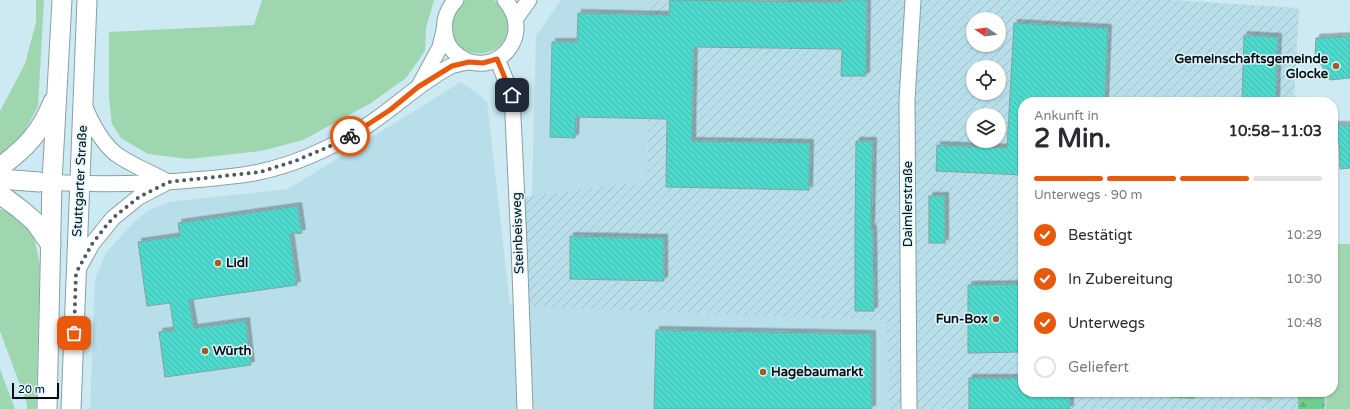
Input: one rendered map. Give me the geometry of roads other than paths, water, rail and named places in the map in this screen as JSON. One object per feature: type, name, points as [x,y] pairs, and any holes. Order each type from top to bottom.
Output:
[{"type":"main road","name":"Stuttgarter Straße","points":[[47,409],[51,245],[46,182],[56,96],[62,0]]},
{"type":"main road","name":"Stuttgarter Straße","points":[[71,409],[87,0]]},
{"type":"main road","points":[[0,167],[18,154],[34,137],[47,117],[56,96]]},
{"type":"main road","points":[[0,179],[46,182]]},
{"type":"main road","points":[[0,194],[35,222],[51,245]]},
{"type":"street","points":[[418,87],[440,47],[445,18],[449,9],[456,0]]},
{"type":"street","points":[[46,182],[169,182],[260,172],[295,161],[328,147],[360,130],[390,110],[418,87],[452,66],[469,62],[483,63],[497,59],[508,50],[515,39],[516,32],[516,18],[505,0]]},
{"type":"street","points":[[516,18],[530,0]]},
{"type":"street","name":"Daimlerstraße","points":[[910,409],[907,100],[913,0]]},
{"type":"street","points":[[444,28],[445,35],[451,48],[456,54],[469,62]]},
{"type":"street","name":"Steinbeisweg","points":[[497,59],[512,95],[525,409]]},
{"type":"street","points":[[84,104],[98,132],[116,153],[169,182]]},
{"type":"street","points":[[76,273],[92,244],[113,218],[139,197],[169,182]]},
{"type":"place","name":"Gemeinschaftsgemeinde Glocke","points":[[1336,66]]},
{"type":"place","name":"Lidl","points":[[218,263]]},
{"type":"place","name":"Fun-Box","points":[[996,319]]},
{"type":"place","name":"Würth","points":[[205,351]]},
{"type":"place","name":"Hagebaumarkt","points":[[763,372]]}]
